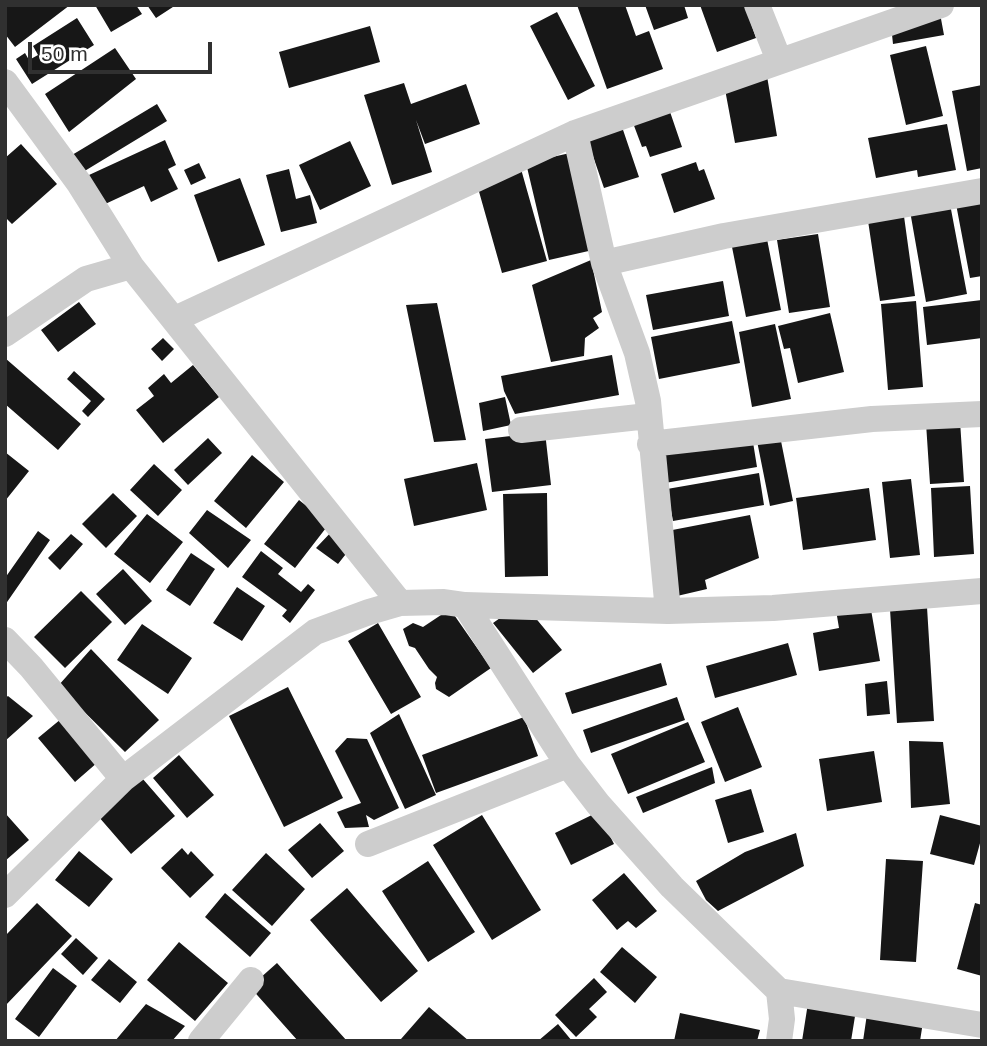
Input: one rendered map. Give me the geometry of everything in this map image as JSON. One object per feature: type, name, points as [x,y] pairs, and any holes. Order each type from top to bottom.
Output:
[{"type":"street","points":[[757,5],[779,60]]},
{"type":"street","points":[[175,319],[575,133],[940,5]]},
{"type":"street","points":[[5,82],[79,183],[131,266],[400,603]]},
{"type":"street","points":[[575,133],[604,263],[637,353],[648,401],[668,611]]},
{"type":"street","points":[[604,263],[724,236],[982,191]]},
{"type":"street","points":[[5,334],[86,279],[131,266]]},
{"type":"street","points":[[650,444],[872,419],[982,414]]},
{"type":"street","points":[[521,430],[648,416]]},
{"type":"street","points":[[5,895],[124,779],[315,632],[400,603],[444,602],[465,605],[668,611],[773,608],[982,592]]},
{"type":"street","points":[[465,605],[568,765],[598,804],[672,887],[779,991],[982,1026]]},
{"type":"street","points":[[5,640],[32,667],[124,779]]},
{"type":"street","points":[[368,844],[568,765]]},
{"type":"street","points":[[201,1041],[251,980]]},
{"type":"street","points":[[779,991],[782,1019],[779,1041]]},
{"type":"building","points":[[5,5],[70,5],[15,47],[5,34]]},
{"type":"building","points":[[95,5],[136,5],[142,14],[111,32]]},
{"type":"building","points":[[147,5],[176,5],[156,18]]},
{"type":"building","points":[[577,5],[625,5],[636,36],[649,31],[663,69],[607,89]]},
{"type":"building","points":[[645,5],[684,5],[688,18],[654,30]]},
{"type":"building","points":[[700,5],[745,5],[756,38],[717,52]]},
{"type":"building","points":[[939,8],[944,35],[893,44],[891,25]]},
{"type":"building","points":[[557,12],[595,86],[568,100],[530,26]]},
{"type":"building","points":[[77,18],[94,45],[32,84],[16,59],[25,53],[29,60],[38,55],[33,46]]},
{"type":"building","points":[[370,26],[380,62],[289,88],[279,52]]},
{"type":"building","points":[[926,46],[943,116],[906,125],[890,55]]},
{"type":"building","points":[[115,48],[136,79],[69,132],[45,94]]},
{"type":"building","points":[[767,76],[777,136],[735,143],[724,84]]},
{"type":"building","points":[[404,83],[411,104],[466,84],[480,124],[425,144],[416,120],[432,172],[392,185],[364,95]]},
{"type":"building","points":[[982,85],[982,168],[967,171],[952,91]]},
{"type":"building","points":[[667,103],[682,147],[650,157],[646,146],[642,147],[630,115]]},
{"type":"building","points":[[157,104],[167,121],[83,172],[72,155]]},
{"type":"building","points":[[620,121],[639,177],[604,188],[585,133]]},
{"type":"building","points":[[947,124],[956,170],[918,177],[917,170],[876,178],[868,138]]},
{"type":"building","points":[[165,140],[176,165],[168,169],[178,189],[151,202],[144,186],[103,205],[89,175]]},
{"type":"building","points":[[350,141],[371,186],[320,210],[299,165]]},
{"type":"building","points":[[21,144],[57,184],[12,224],[5,217],[5,158]]},
{"type":"building","points":[[570,153],[593,250],[549,260],[526,163]]},
{"type":"building","points":[[696,162],[699,171],[704,169],[715,199],[674,213],[661,174]]},
{"type":"building","points":[[199,163],[206,178],[191,185],[184,170]]},
{"type":"building","points":[[289,169],[296,199],[310,195],[317,223],[281,232],[266,175]]},
{"type":"building","points":[[521,169],[547,261],[502,273],[476,181]]},
{"type":"building","points":[[240,178],[265,245],[218,262],[194,195]]},
{"type":"building","points":[[982,199],[982,276],[970,278],[956,204]]},
{"type":"building","points":[[950,204],[967,294],[926,302],[910,211]]},
{"type":"building","points":[[903,209],[915,296],[880,301],[867,214]]},
{"type":"building","points":[[818,234],[830,307],[789,313],[777,240]]},
{"type":"building","points":[[767,239],[781,310],[746,317],[732,247]]},
{"type":"building","points":[[591,260],[602,312],[593,318],[599,328],[585,338],[584,356],[551,362],[532,285]]},
{"type":"building","points":[[723,281],[729,316],[653,330],[646,295]]},
{"type":"building","points":[[982,300],[982,338],[927,345],[923,307]]},
{"type":"building","points":[[916,301],[923,387],[888,390],[881,304]]},
{"type":"building","points":[[79,302],[96,324],[58,352],[41,330]]},
{"type":"building","points":[[437,303],[466,440],[434,442],[406,305]]},
{"type":"building","points":[[830,313],[844,372],[798,383],[790,348],[784,349],[778,326]]},
{"type":"building","points":[[732,321],[740,363],[659,379],[651,337]]},
{"type":"building","points":[[775,324],[791,399],[752,407],[739,332]]},
{"type":"building","points":[[163,338],[174,349],[162,361],[151,349]]},
{"type":"building","points":[[612,355],[619,395],[515,414],[504,391],[501,376]]},
{"type":"building","points":[[5,358],[81,424],[58,450],[5,404]]},
{"type":"building","points":[[193,365],[219,397],[163,443],[136,410],[154,396],[148,388],[164,374],[171,383]]},
{"type":"building","points":[[74,371],[105,399],[88,417],[82,411],[91,401],[67,379]]},
{"type":"building","points":[[505,397],[511,425],[483,431],[479,403]]},
{"type":"building","points":[[960,421],[964,482],[930,484],[926,423]]},
{"type":"building","points":[[545,432],[551,485],[492,492],[485,439]]},
{"type":"building","points":[[752,436],[757,467],[665,483],[660,452]]},
{"type":"building","points":[[780,436],[793,501],[770,506],[757,441]]},
{"type":"building","points":[[208,438],[222,453],[188,485],[174,470]]},
{"type":"building","points":[[5,452],[29,471],[5,501]]},
{"type":"building","points":[[252,455],[284,482],[246,528],[214,501]]},
{"type":"building","points":[[477,463],[487,510],[414,526],[404,479]]},
{"type":"building","points":[[154,464],[182,490],[158,516],[130,490]]},
{"type":"building","points":[[759,473],[764,505],[673,521],[667,489]]},
{"type":"building","points":[[911,479],[920,555],[890,558],[882,482]]},
{"type":"building","points":[[970,486],[974,554],[934,557],[931,488]]},
{"type":"building","points":[[869,488],[876,540],[803,550],[796,498]]},
{"type":"building","points":[[113,493],[137,516],[106,548],[82,524]]},
{"type":"building","points":[[547,493],[548,576],[505,577],[503,494]]},
{"type":"building","points":[[299,500],[329,524],[295,568],[264,544]]},
{"type":"building","points":[[207,510],[251,540],[228,568],[189,533]]},
{"type":"building","points":[[147,514],[183,542],[150,583],[114,554]]},
{"type":"building","points":[[750,515],[759,558],[705,580],[707,589],[677,596],[662,532]]},
{"type":"building","points":[[335,528],[353,545],[338,564],[316,548]]},
{"type":"building","points":[[38,531],[50,540],[5,605],[5,578]]},
{"type":"building","points":[[71,534],[83,544],[60,570],[48,558]]},
{"type":"building","points":[[261,551],[283,568],[278,574],[301,592],[308,584],[315,590],[290,623],[282,616],[287,610],[242,577]]},
{"type":"building","points":[[191,553],[215,569],[190,606],[166,590]]},
{"type":"building","points":[[123,569],[152,601],[125,625],[96,594]]},
{"type":"building","points":[[237,587],[265,606],[242,641],[213,623]]},
{"type":"building","points":[[81,591],[112,622],[65,668],[34,637]]},
{"type":"building","points":[[870,604],[880,661],[819,671],[813,633],[839,628],[836,610]]},
{"type":"building","points":[[927,607],[934,721],[897,723],[890,609]]},
{"type":"building","points":[[450,609],[491,668],[449,697],[436,689],[437,677],[415,648],[409,646],[403,629],[413,623],[423,627]]},
{"type":"building","points":[[529,610],[562,650],[533,673],[493,623],[510,611]]},
{"type":"building","points":[[378,623],[421,697],[391,714],[348,641]]},
{"type":"building","points":[[142,624],[192,658],[168,694],[117,660]]},
{"type":"building","points":[[788,643],[797,675],[715,698],[706,666]]},
{"type":"building","points":[[91,649],[159,720],[125,752],[58,686]]},
{"type":"building","points":[[661,663],[667,685],[572,714],[565,693]]},
{"type":"building","points":[[887,681],[890,714],[867,716],[865,684]]},
{"type":"building","points":[[288,687],[343,798],[284,827],[229,716]]},
{"type":"building","points":[[8,696],[33,716],[5,741],[5,698]]},
{"type":"building","points":[[677,697],[685,720],[591,753],[583,730]]},
{"type":"building","points":[[738,707],[762,767],[725,782],[701,722]]},
{"type":"building","points":[[399,714],[436,795],[405,809],[370,733]]},
{"type":"building","points":[[524,717],[538,756],[436,793],[422,755]]},
{"type":"building","points":[[61,719],[98,762],[75,782],[38,738]]},
{"type":"building","points":[[688,722],[705,762],[628,794],[611,754]]},
{"type":"building","points":[[347,738],[367,739],[399,808],[374,820],[366,815],[369,827],[345,828],[337,812],[361,803],[335,751]]},
{"type":"building","points":[[909,741],[943,742],[950,804],[911,808]]},
{"type":"building","points":[[874,751],[882,802],[827,811],[819,759]]},
{"type":"building","points":[[179,755],[214,795],[187,818],[153,778]]},
{"type":"building","points":[[712,767],[715,783],[643,813],[636,797]]},
{"type":"building","points":[[142,778],[175,816],[131,854],[98,816]]},
{"type":"building","points":[[751,789],[764,832],[728,843],[715,800]]},
{"type":"building","points":[[598,812],[614,844],[571,865],[555,833]]},
{"type":"building","points":[[5,813],[29,840],[5,861]]},
{"type":"building","points":[[482,815],[541,910],[492,940],[433,845]]},
{"type":"building","points":[[940,815],[982,826],[974,865],[930,854]]},
{"type":"building","points":[[320,823],[344,851],[312,878],[288,850]]},
{"type":"building","points":[[796,833],[804,866],[718,911],[706,900],[696,881],[745,852]]},
{"type":"building","points":[[182,848],[188,855],[191,851],[214,875],[190,898],[161,868]]},
{"type":"building","points":[[79,851],[113,879],[89,907],[55,880]]},
{"type":"building","points":[[266,853],[305,889],[272,926],[232,890]]},
{"type":"building","points":[[886,859],[923,861],[916,962],[880,960]]},
{"type":"building","points":[[428,861],[475,932],[428,962],[382,891]]},
{"type":"building","points":[[624,873],[657,911],[636,928],[628,921],[617,930],[592,900]]},
{"type":"building","points":[[347,888],[418,971],[381,1002],[310,920]]},
{"type":"building","points":[[225,893],[271,933],[250,957],[205,917]]},
{"type":"building","points":[[37,903],[72,936],[5,1006],[5,936]]},
{"type":"building","points":[[975,903],[982,905],[982,976],[957,969]]},
{"type":"building","points":[[76,938],[98,958],[83,975],[61,954]]},
{"type":"building","points":[[179,942],[228,983],[195,1021],[147,980]]},
{"type":"building","points":[[622,947],[657,977],[635,1003],[600,972]]},
{"type":"building","points":[[109,959],[137,982],[120,1003],[91,980]]},
{"type":"building","points":[[277,963],[347,1041],[298,1041],[250,987]]},
{"type":"building","points":[[53,968],[77,986],[39,1037],[15,1019]]},
{"type":"building","points":[[594,978],[607,992],[589,1009],[597,1017],[576,1037],[555,1015]]},
{"type":"building","points":[[808,1003],[856,1010],[851,1041],[802,1041]]},
{"type":"building","points":[[146,1004],[185,1026],[172,1041],[115,1041]]},
{"type":"building","points":[[429,1007],[469,1041],[401,1039]]},
{"type":"building","points":[[680,1013],[760,1030],[757,1041],[674,1041]]},
{"type":"building","points":[[867,1014],[923,1022],[920,1041],[863,1041]]},
{"type":"building","points":[[558,1024],[572,1041],[538,1041]]}]
